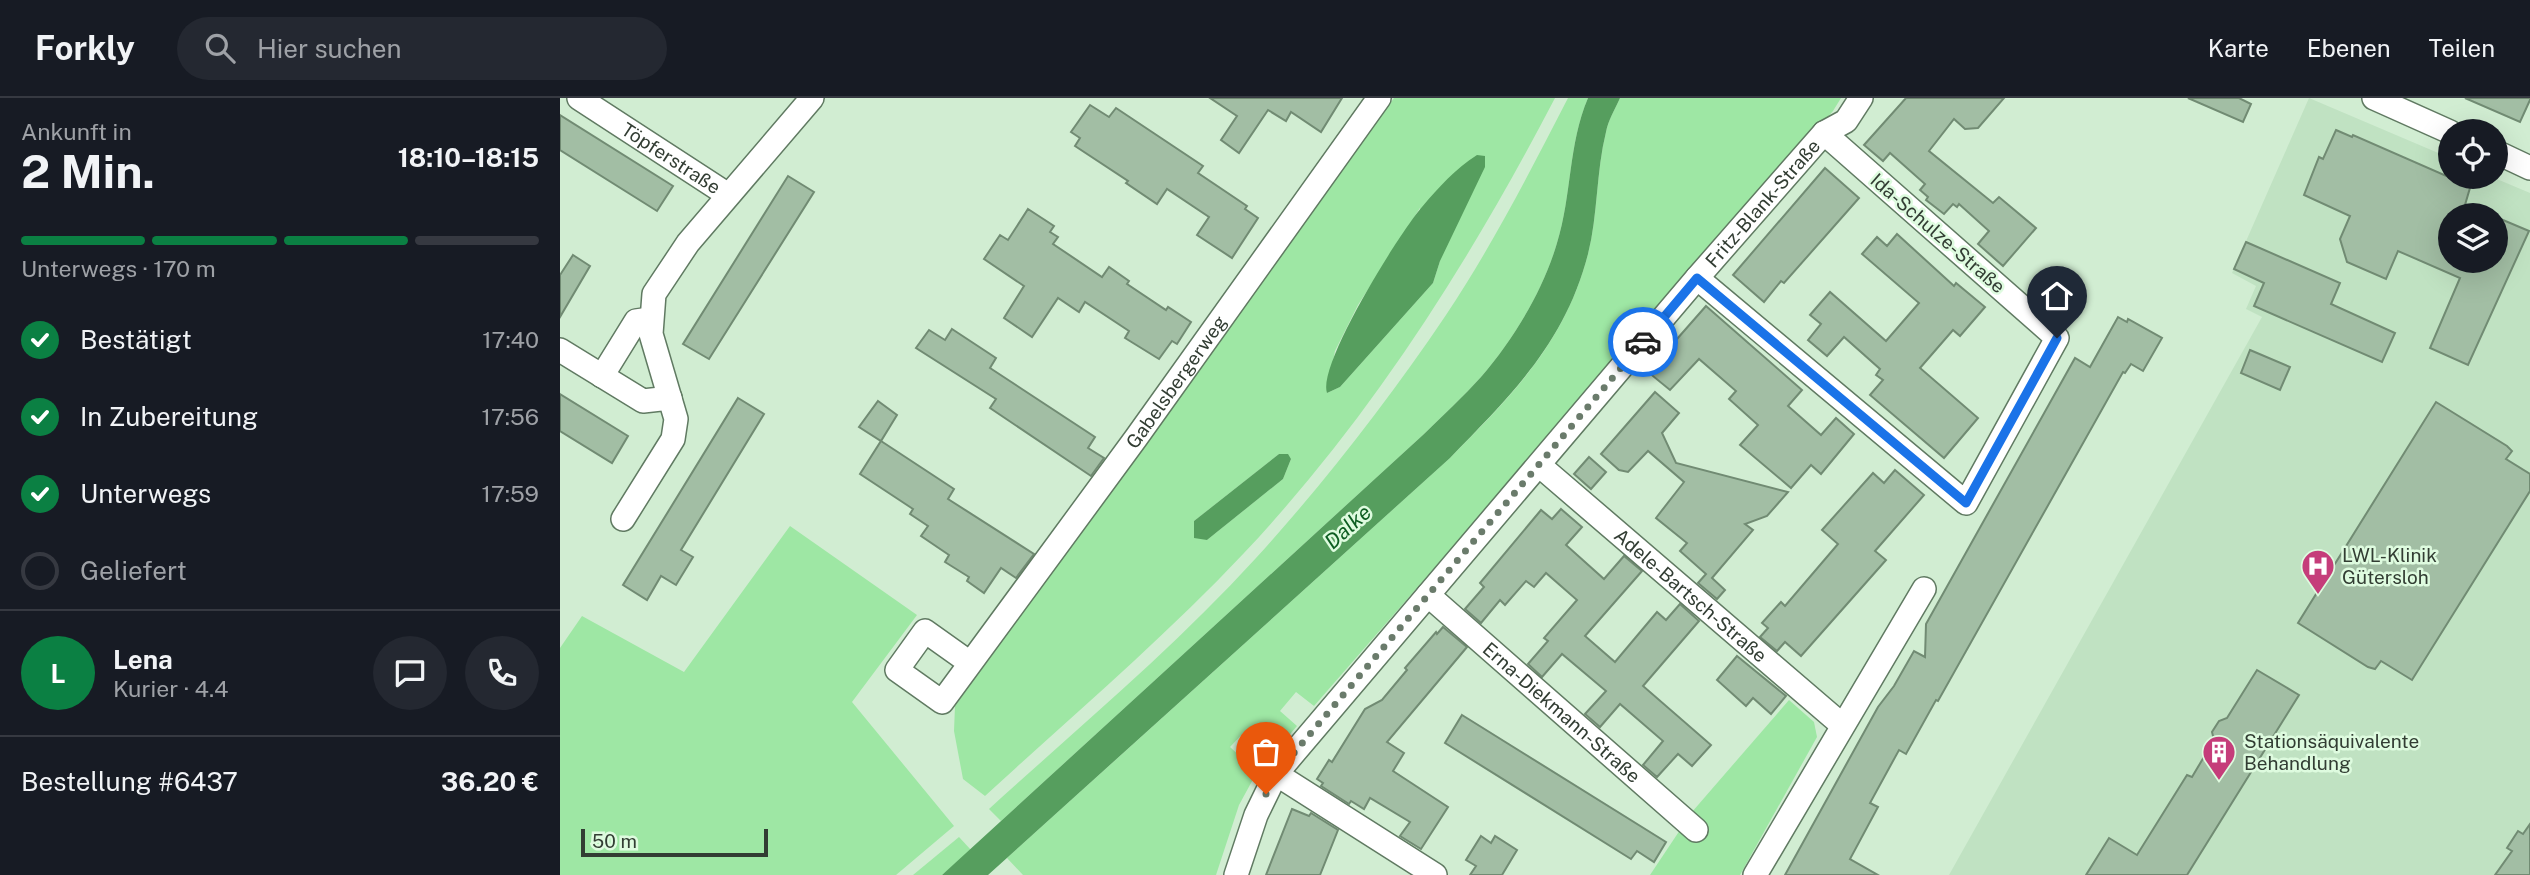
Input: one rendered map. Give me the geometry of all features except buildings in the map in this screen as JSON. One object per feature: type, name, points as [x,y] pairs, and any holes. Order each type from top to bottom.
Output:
[{"type":"street","name":"Töpferstraße","points":[[579,98],[728,195]]},
{"type":"street","name":"Töpferstraße","points":[[623,519],[673,439],[676,419],[651,334],[650,319],[654,294],[688,243],[812,98]]},
{"type":"street","name":"Gabelsbergerweg","points":[[970,663],[1144,427],[1379,98]]},
{"type":"street","name":"Fritz-Blank-Straße","points":[[1236,875],[1256,815],[1276,774],[1697,278],[1824,133],[1846,121],[1861,98]]},
{"type":"street","points":[[2374,98],[2438,127]]},
{"type":"street","name":"Ida-Schulze-Straße","points":[[1697,278],[1966,503],[2057,338],[1824,133]]},
{"type":"street","points":[[2508,158],[2530,168]]},
{"type":"street","points":[[602,376],[636,321],[650,319]]},
{"type":"street","points":[[560,350],[643,401],[670,398]]},
{"type":"street","name":"Adele-Bartsch-Straße","points":[[1539,465],[1842,725]]},
{"type":"street","points":[[1755,875],[1924,589]]},
{"type":"street","name":"Erna-Diekmann-Straße","points":[[1428,595],[1696,830]]},
{"type":"street","points":[[1276,774],[1435,875]]},
{"type":"shaded area","points":[[1394,98],[1555,98],[1453,278],[1376,393],[1290,501],[1213,585],[985,796],[963,779],[954,731],[955,706]],"holes":[[[1420,208],[1440,261],[1433,283],[1340,387],[1327,393],[1335,351],[1358,305]],[[1279,454],[1291,459],[1283,479],[1207,540],[1194,521]]]},
{"type":"shaded area","points":[[1568,98],[1588,98],[1573,152],[1557,243],[1535,297],[1493,363],[1424,434],[1001,821],[989,809],[1126,686],[1225,591],[1307,500],[1379,410],[1463,289],[1510,208]]},
{"type":"shaded area","points":[[1620,98],[1841,98],[1833,111],[1314,706],[1296,692],[1280,711],[1297,726],[1273,754],[1246,730],[1230,747],[1257,772],[1239,805],[1216,875],[1023,875],[1007,858],[1450,458],[1534,366],[1551,341],[1578,286],[1591,239],[1606,132]]},
{"type":"shaded area","name":"LWL-Klinik Gütersloh","points":[[2309,98],[2438,153],[2438,189],[2508,189],[2508,184],[2530,193],[2530,875],[1949,875],[2262,317],[2246,309],[2256,286],[2232,273]]},
{"type":"shaded area","points":[[790,526],[917,615],[852,702],[954,826],[896,875],[560,875],[560,648],[582,616],[684,672]]},
{"type":"shaded area","points":[[1789,700],[1814,722],[1817,737],[1740,875],[1650,875],[1692,812]]},
{"type":"shaded area","points":[[959,837],[971,850],[942,875],[913,875]]},
{"type":"water","name":"Dalke","points":[[1588,98],[1620,98],[1608,124],[1603,147],[1588,254],[1578,286],[1551,341],[1515,389],[1450,458],[988,875],[942,875],[1424,434],[1481,377],[1526,314],[1551,261],[1562,225],[1577,134]]},
{"type":"water","points":[[1477,155],[1485,156],[1485,167],[1440,261],[1433,283],[1340,387],[1327,393],[1327,378],[1347,328],[1396,243],[1434,193]]},
{"type":"water","points":[[1279,454],[1288,454],[1291,459],[1283,479],[1207,540],[1194,538],[1194,521]]},
{"type":"way so far","points":[[1266,794],[1276,774],[1643,342]]},
{"type":"place","name":"LWL-Klinik Gütersloh","points":[[2318,596]]},
{"type":"place","name":"Stationsäquivalente Behandlung","points":[[2219,782]]},
{"type":"route","points":[[1643,342],[1697,278],[1966,503],[2057,338]]}]
